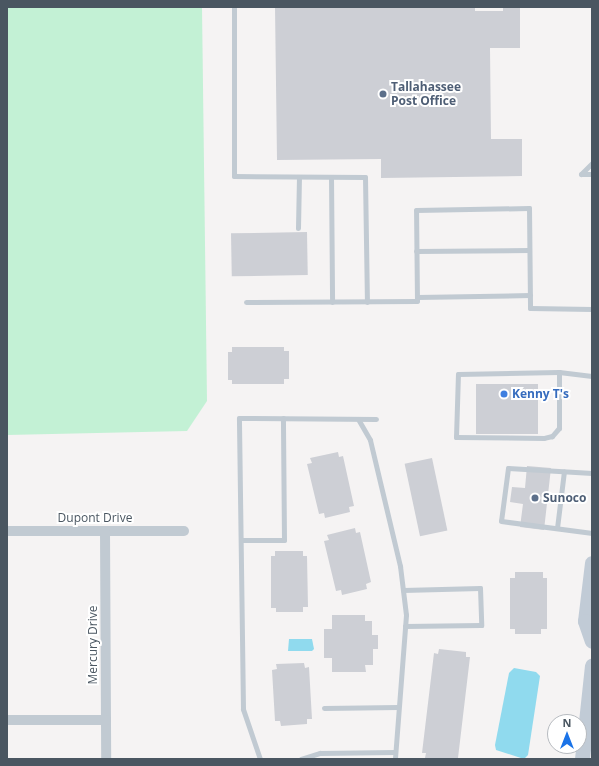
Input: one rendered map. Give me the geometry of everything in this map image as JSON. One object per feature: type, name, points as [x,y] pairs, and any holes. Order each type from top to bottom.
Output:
[{"type":"main road","points":[[592,563],[586,621],[592,641]]},
{"type":"main road","points":[[582,759],[592,666]]},
{"type":"street","name":"Mercury Drive","points":[[105,531],[106,759]]},
{"type":"street","name":"Dupont Drive","points":[[7,532],[184,531]]},
{"type":"street","points":[[7,720],[106,720]]},
{"type":"lane","points":[[234,7],[234,176],[365,177],[367,302]]},
{"type":"lane","points":[[592,163],[581,174],[592,174]]},
{"type":"lane","points":[[298,228],[299,177]]},
{"type":"lane","points":[[331,177],[332,302]]},
{"type":"lane","points":[[417,299],[416,210],[529,208],[530,308],[592,309]]},
{"type":"lane","points":[[416,251],[529,250]]},
{"type":"lane","points":[[246,302],[367,302],[530,295]]},
{"type":"lane","points":[[559,372],[559,428],[552,436],[544,438],[456,437],[458,374],[559,372],[592,376]]},
{"type":"lane","points":[[260,759],[243,709],[239,418],[376,419]]},
{"type":"lane","points":[[241,540],[284,540],[283,418]]},
{"type":"lane","points":[[358,419],[370,440],[400,566],[403,590],[405,626],[395,759]]},
{"type":"lane","points":[[592,473],[508,468],[501,521],[592,533]]},
{"type":"lane","points":[[557,528],[564,471]]},
{"type":"lane","points":[[403,590],[480,588],[481,625],[405,626]]},
{"type":"lane","points":[[324,708],[398,707]]},
{"type":"lane","points":[[302,759],[320,753],[395,752]]},
{"type":"green space","points":[[7,7],[202,7],[207,401],[187,431],[7,435]]},
{"type":"water","points":[[289,639],[312,639],[314,649],[312,651],[288,651]]},
{"type":"water","points":[[514,668],[536,672],[540,676],[528,755],[524,759],[496,750],[495,745],[509,673]]},
{"type":"building","name":"Tallahassee Post Office","points":[[275,7],[475,7],[475,11],[503,11],[503,7],[520,7],[520,48],[490,48],[491,139],[522,139],[522,176],[381,178],[381,159],[277,160]]},
{"type":"building","points":[[307,232],[308,275],[232,276],[231,233]]},
{"type":"building","points":[[232,347],[284,347],[284,351],[289,351],[289,379],[284,379],[284,384],[232,384],[232,380],[228,380],[228,352],[232,352]]},
{"type":"building","points":[[476,384],[538,384],[538,434],[476,434]]},
{"type":"building","points":[[338,452],[339,457],[343,456],[354,506],[349,507],[350,512],[325,518],[324,513],[319,514],[307,464],[312,463],[310,458]]},
{"type":"building","points":[[432,458],[447,530],[420,536],[405,464]]},
{"type":"building","name":"Sunoco","points":[[527,466],[551,468],[544,530],[520,527],[523,504],[510,502],[512,487],[525,488]]},
{"type":"building","points":[[355,528],[356,533],[360,532],[371,582],[366,584],[367,589],[342,595],[341,590],[336,591],[324,541],[329,540],[327,535]]},
{"type":"building","points":[[275,551],[303,551],[303,556],[307,556],[308,607],[303,607],[303,612],[276,612],[276,608],[271,608],[271,556],[275,556]]},
{"type":"building","points":[[515,572],[543,572],[543,578],[547,578],[547,629],[541,629],[541,634],[515,634],[515,629],[510,629],[510,578],[515,578]]},
{"type":"building","points":[[332,615],[365,615],[365,621],[372,621],[372,635],[378,635],[378,649],[373,649],[373,665],[365,665],[366,672],[332,672],[332,658],[324,658],[324,629],[332,629]]},
{"type":"building","points":[[439,649],[466,652],[466,657],[470,657],[458,758],[453,759],[425,758],[426,753],[422,753],[434,653],[438,654]]},
{"type":"building","points":[[304,663],[305,668],[309,667],[312,719],[307,719],[307,724],[281,726],[280,721],[275,721],[272,670],[277,669],[276,664]]},
{"type":"place","name":"Tallahassee Post Office","points":[[383,94]]},
{"type":"place","name":"Kenny T's","points":[[504,394]]},
{"type":"place","name":"Sunoco","points":[[535,498]]}]
